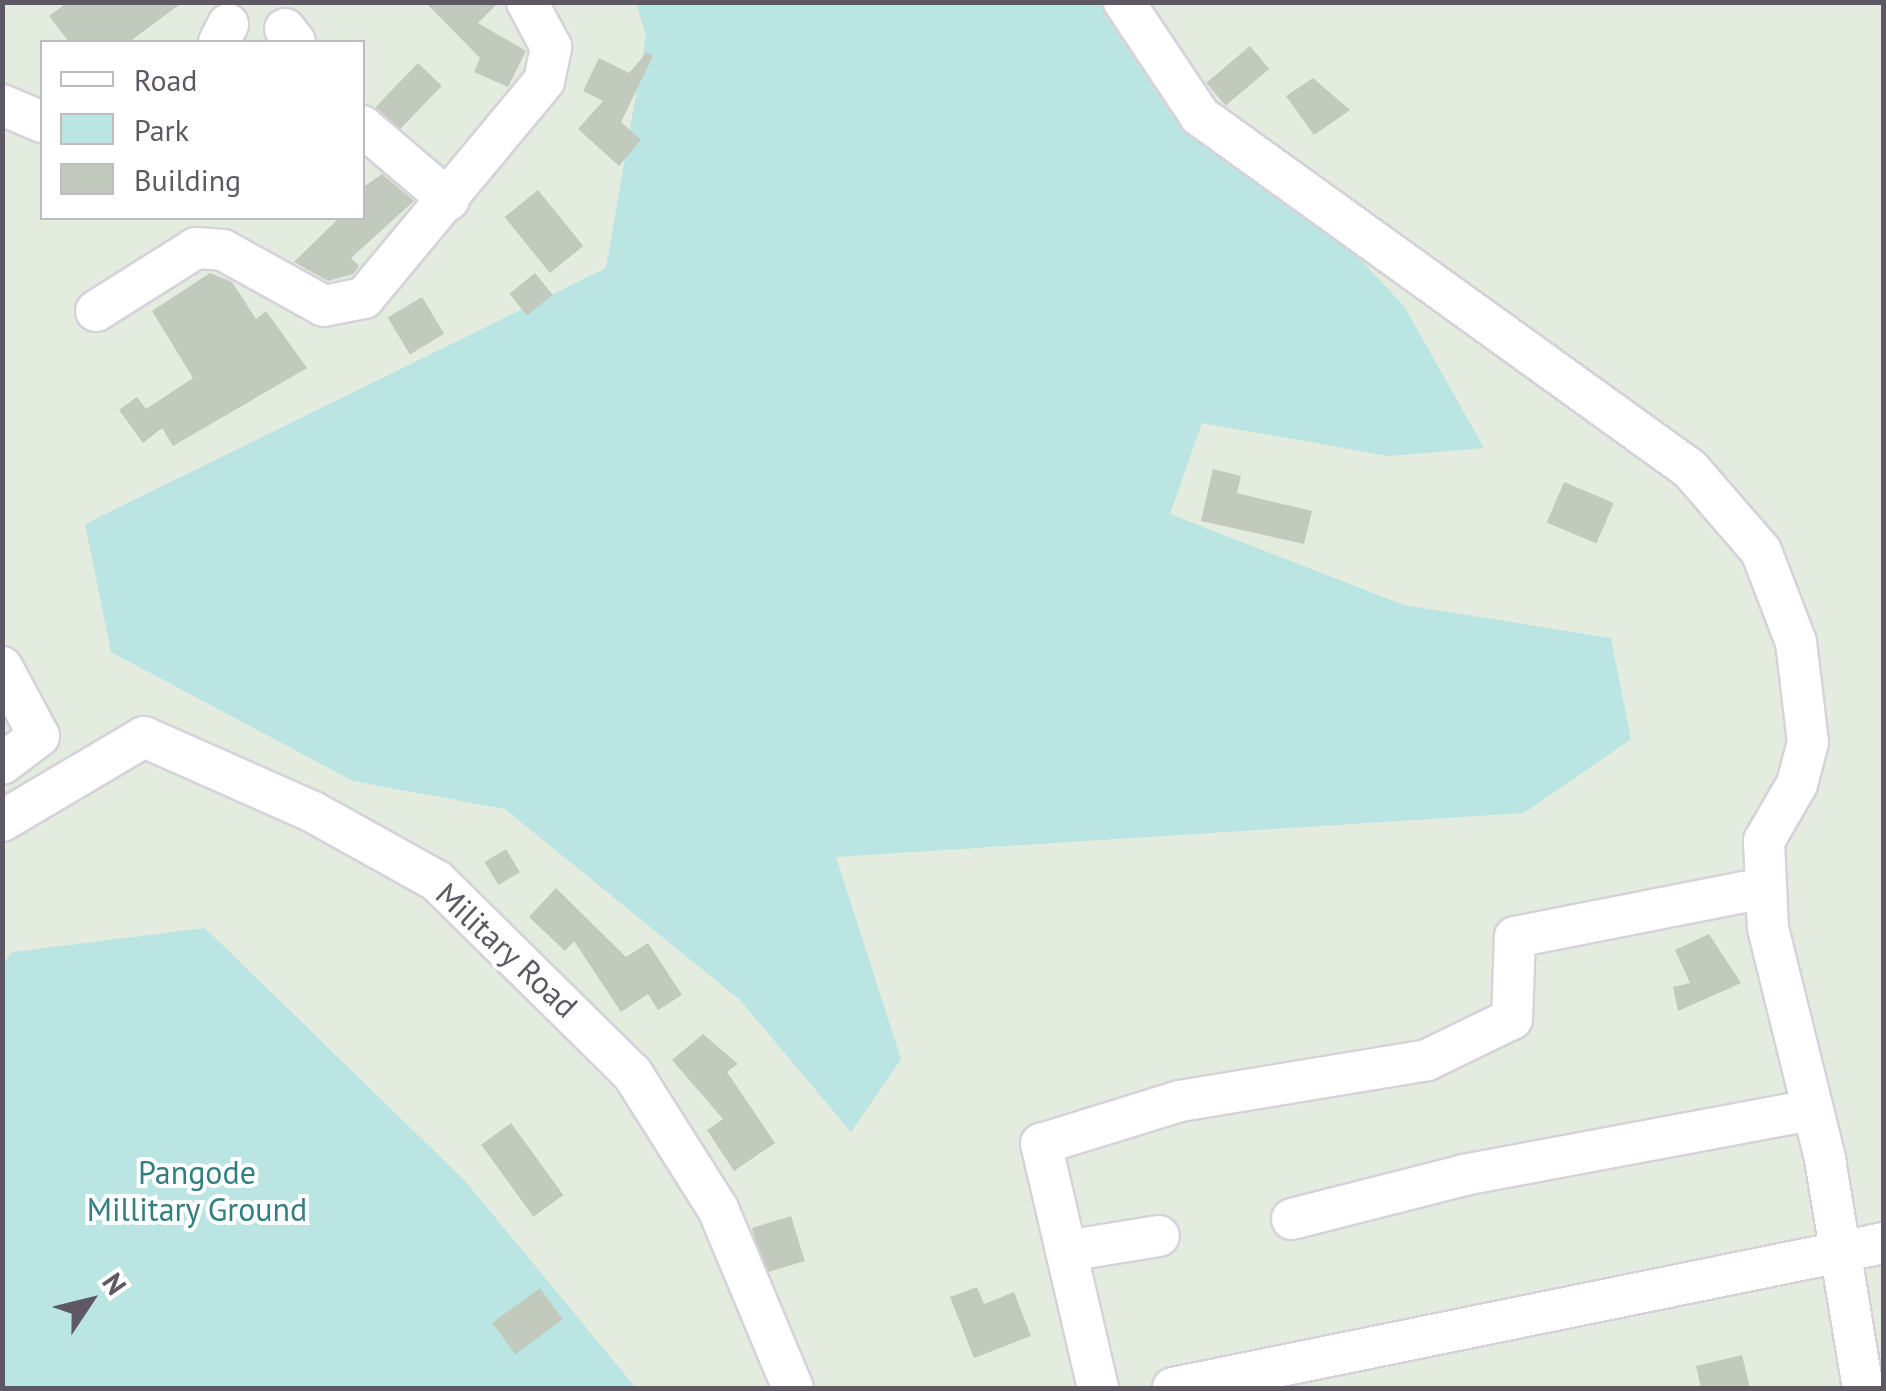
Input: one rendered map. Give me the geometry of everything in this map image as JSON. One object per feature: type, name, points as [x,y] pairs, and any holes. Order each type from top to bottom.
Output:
[{"type":"street","points":[[96,311],[196,248],[223,250],[344,308],[364,298],[544,82],[551,47],[528,2]]},
{"type":"street","points":[[1124,2],[1200,116],[1690,469],[1761,551],[1796,642],[1808,742],[1797,784],[1764,841],[1764,888],[1844,1252],[1864,1388]]},
{"type":"street","points":[[2,105],[40,121]]},
{"type":"street","points":[[365,129],[449,200]]},
{"type":"street","points":[[2,667],[39,736],[2,764]]},
{"type":"street","name":"Military Road","points":[[2,821],[75,770],[144,737],[313,812],[437,881],[632,1074],[718,1209],[793,1388]]},
{"type":"street","points":[[1098,1388],[1041,1144],[1197,1097],[1426,1060],[1512,1019],[1515,937],[1764,888]]},
{"type":"street","points":[[1292,1219],[1464,1175],[1812,1110]]},
{"type":"street","points":[[1066,1251],[1159,1236]]},
{"type":"street","points":[[1173,1388],[1242,1381],[1884,1243]]},
{"type":"green space","points":[[636,3],[1119,3],[1404,306],[1484,448],[1389,456],[1202,423],[1170,514],[1404,605],[1611,638],[1631,739],[1524,813],[836,857],[901,1059],[851,1132],[740,1000],[505,809],[353,781],[111,652],[85,524],[606,268],[646,36]]},
{"type":"green space","name":"Pangode Millitary Ground","points":[[205,928],[465,1181],[636,1388],[3,1388],[2,964],[13,952]]},
{"type":"building","points":[[68,2],[183,2],[132,40],[67,40],[49,16]]},
{"type":"building","points":[[425,2],[499,2],[478,23],[526,51],[508,87],[474,72],[480,58]]},
{"type":"building","points":[[1250,46],[1269,69],[1226,106],[1206,83]]},
{"type":"building","points":[[647,52],[653,56],[621,122],[641,140],[619,166],[578,129],[603,101],[583,91],[599,58],[629,73]]},
{"type":"building","points":[[418,63],[442,86],[399,130],[376,107]]},
{"type":"building","points":[[1313,78],[1350,110],[1314,135],[1286,96]]},
{"type":"building","points":[[382,174],[414,201],[351,258],[359,266],[353,274],[328,281],[294,262],[337,220],[365,220],[365,186]]},
{"type":"building","points":[[538,190],[583,246],[550,273],[505,217]]},
{"type":"building","points":[[210,273],[232,282],[256,319],[266,311],[307,368],[173,446],[162,428],[143,443],[119,410],[137,397],[146,409],[193,378],[152,311]]},
{"type":"building","points":[[535,273],[553,295],[527,316],[509,294]]},
{"type":"building","points":[[422,297],[444,334],[410,354],[388,318]]},
{"type":"building","points":[[1213,469],[1241,476],[1237,493],[1312,511],[1304,544],[1201,521]]},
{"type":"building","points":[[1564,482],[1614,503],[1597,544],[1547,523]]},
{"type":"building","points":[[506,849],[520,872],[498,885],[485,862]]},
{"type":"building","points":[[556,888],[626,957],[648,943],[682,995],[658,1010],[648,994],[621,1012],[574,941],[565,951],[529,917]]},
{"type":"building","points":[[1709,934],[1741,983],[1678,1011],[1673,987],[1690,983],[1675,950]]},
{"type":"building","points":[[703,1034],[738,1064],[727,1072],[775,1143],[734,1171],[707,1130],[723,1119],[672,1060]]},
{"type":"building","points":[[511,1123],[563,1195],[533,1217],[481,1145]]},
{"type":"building","points":[[791,1216],[805,1261],[766,1273],[752,1228]]},
{"type":"building","points":[[977,1287],[984,1304],[1014,1292],[1031,1336],[974,1358],[950,1297]]},
{"type":"building","points":[[540,1288],[563,1320],[515,1354],[492,1323]]},
{"type":"building","points":[[1742,1355],[1750,1388],[1701,1388],[1696,1366]]}]
